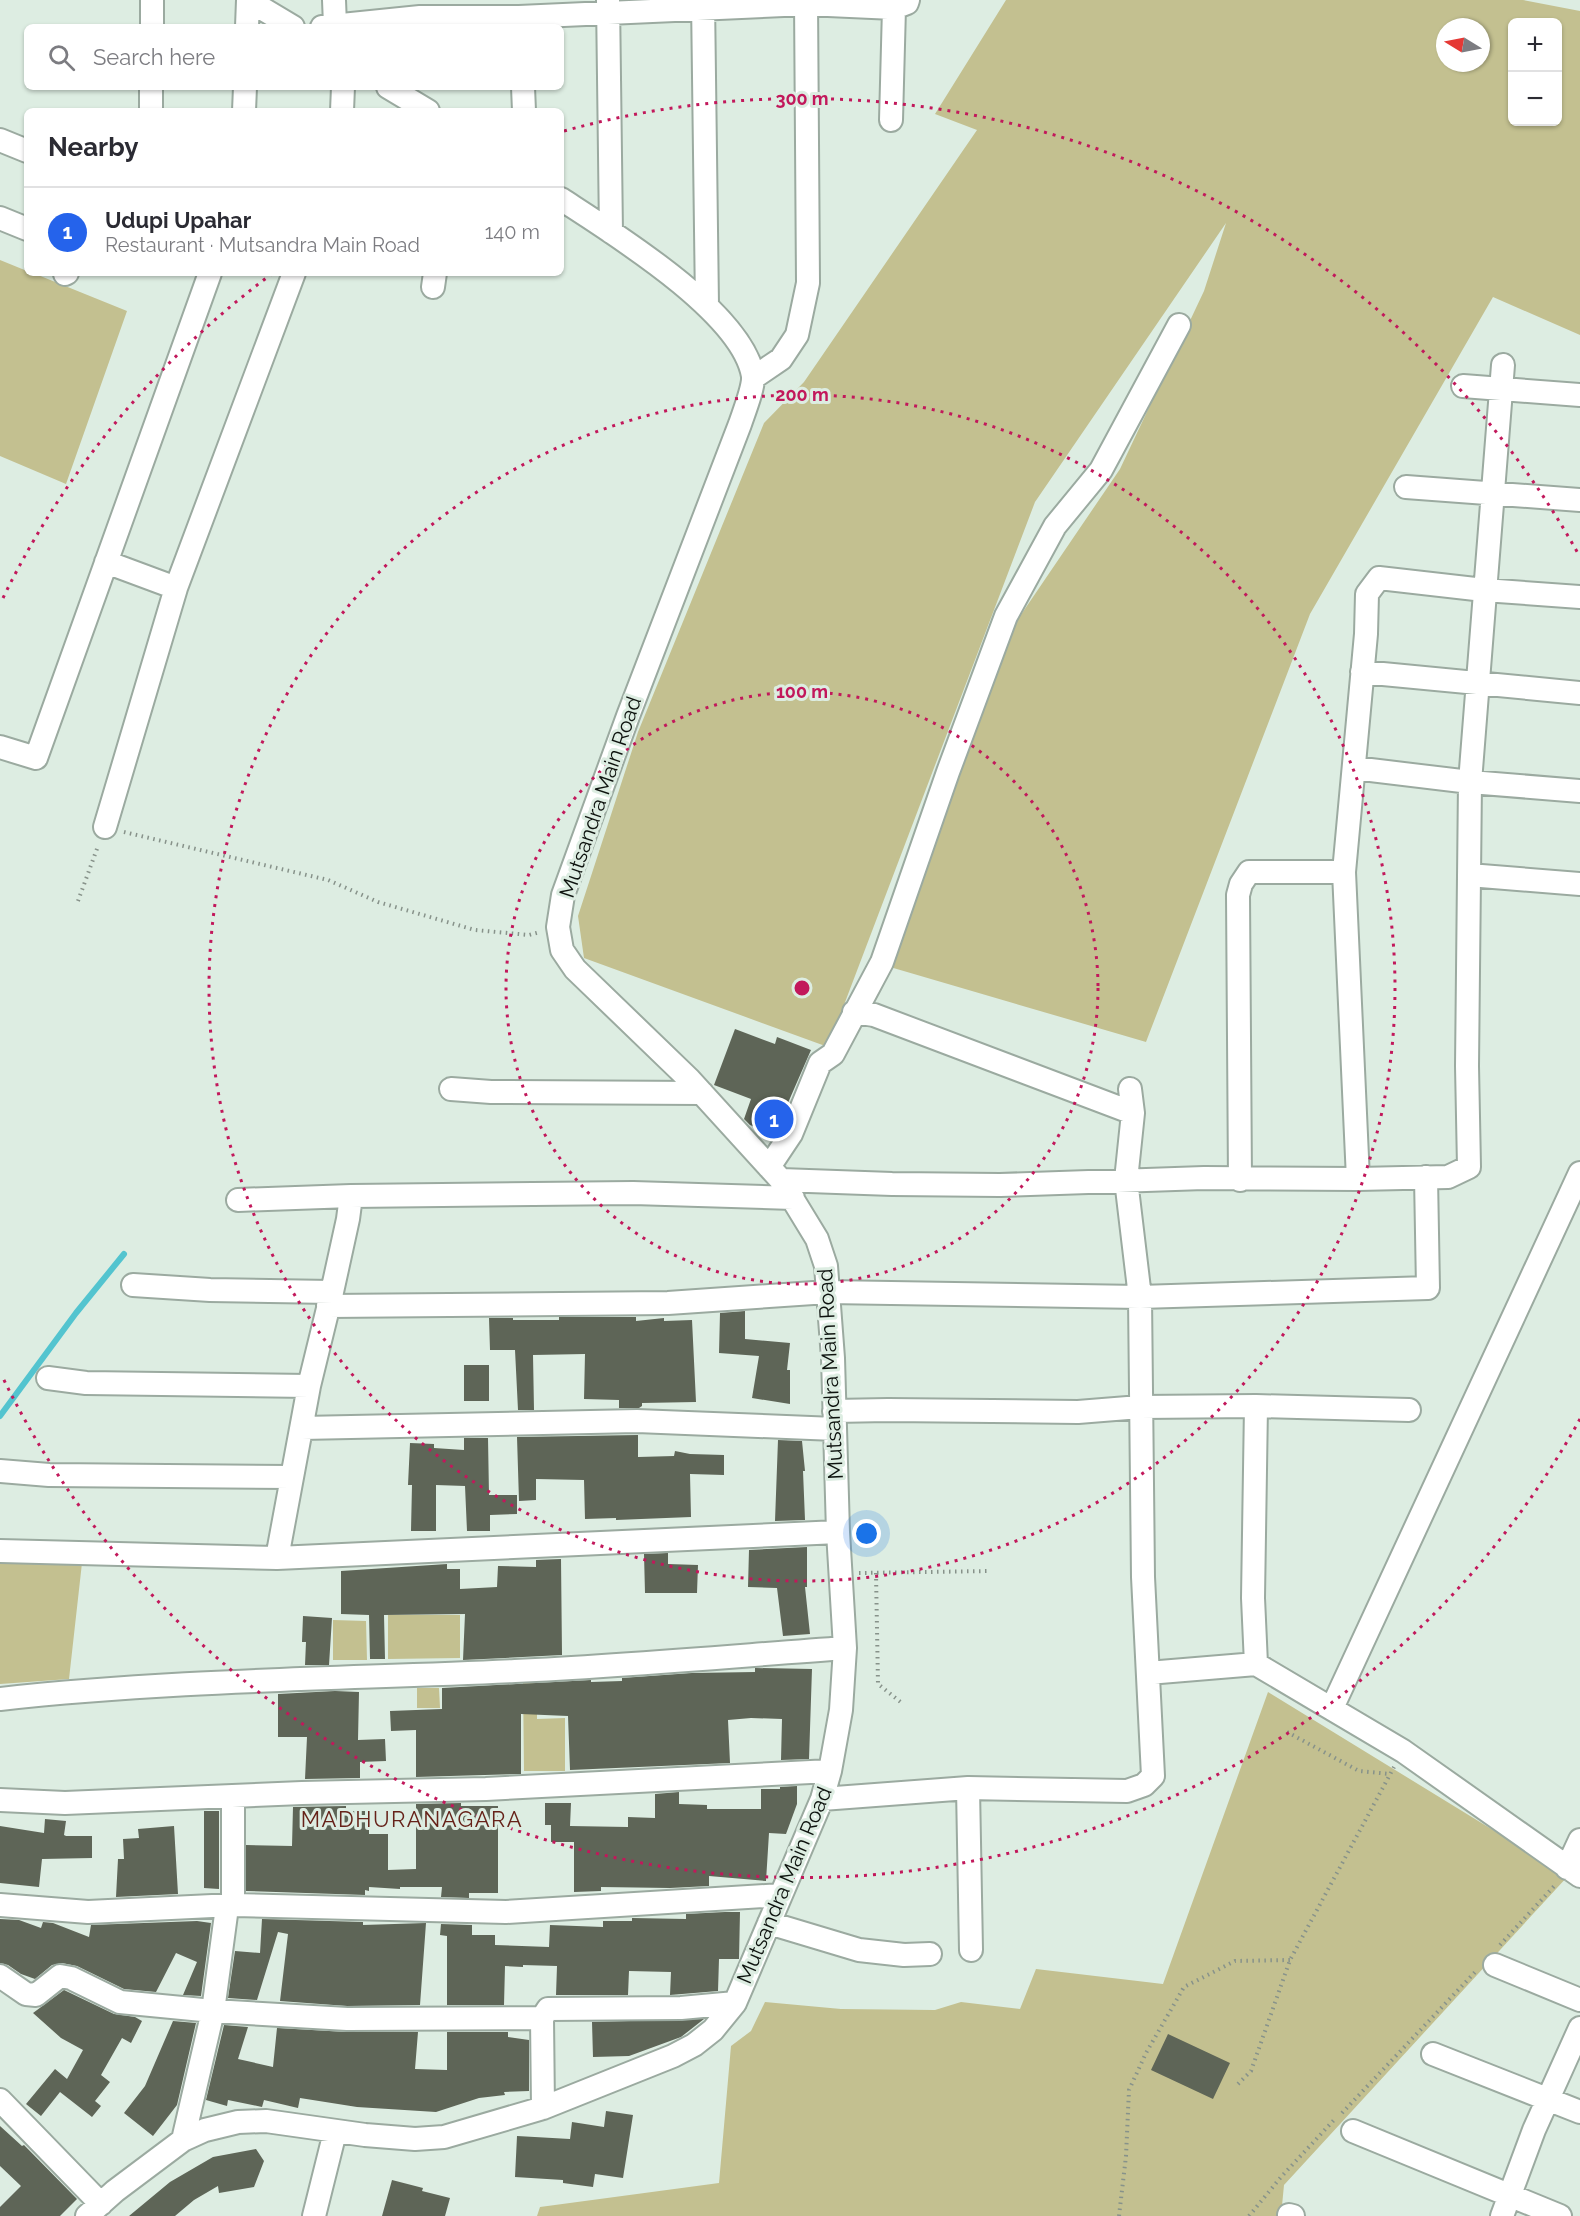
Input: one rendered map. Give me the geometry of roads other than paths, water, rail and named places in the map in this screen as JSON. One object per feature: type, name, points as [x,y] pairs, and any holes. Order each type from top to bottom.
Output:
[{"type":"street","points":[[152,0],[152,24]]},
{"type":"street","points":[[247,24],[248,0],[288,24]]},
{"type":"street","points":[[328,24],[334,0]]},
{"type":"street","points":[[345,24],[420,15],[519,15],[608,7],[806,2],[901,4],[891,120]]},
{"type":"street","points":[[564,201],[639,251],[707,305],[749,360],[753,378],[781,359],[797,335],[808,283],[806,2]]},
{"type":"street","points":[[703,4],[707,305]]},
{"type":"street","points":[[608,7],[611,232]]},
{"type":"street","points":[[151,108],[152,90]]},
{"type":"street","points":[[244,108],[245,90]]},
{"type":"street","points":[[342,108],[343,90]]},
{"type":"street","points":[[396,90],[426,102]]},
{"type":"street","points":[[523,90],[524,108]]},
{"type":"street","points":[[0,140],[24,150]]},
{"type":"street","points":[[0,218],[24,228]]},
{"type":"street","points":[[0,747],[36,758],[209,276]]},
{"type":"street","points":[[105,827],[176,588],[293,276]]},
{"type":"street","points":[[781,1182],[791,1134],[820,1063],[833,1054],[882,962],[948,772],[1006,616],[1055,526],[1101,470],[1179,325]]},
{"type":"street","points":[[238,1200],[351,1196],[633,1193],[781,1182],[1000,1185],[1126,1180],[1448,1177],[1469,1167],[1467,1066],[1470,782],[1503,365]]},
{"type":"street","name":"Mutsandra Main Road","points":[[94,2210],[183,2140],[205,2130],[238,2122],[266,2121],[335,2132],[415,2139],[444,2137],[543,2108],[673,2056],[694,2045],[713,2030],[735,2003],[822,1799],[830,1771],[841,1710],[845,1648],[826,1266],[817,1239],[781,1182],[702,1093],[575,969],[562,950],[558,927],[563,895],[628,716],[740,424],[753,378]]},
{"type":"street","points":[[1463,386],[1580,395]]},
{"type":"street","points":[[1406,487],[1580,500]]},
{"type":"street","points":[[106,562],[176,588]]},
{"type":"street","points":[[1358,1179],[1344,872],[1366,634],[1367,594],[1378,578],[1484,590],[1580,597]]},
{"type":"street","points":[[1362,672],[1580,693]]},
{"type":"street","points":[[1354,768],[1470,782],[1580,791]]},
{"type":"street","points":[[1240,1180],[1238,895],[1241,884],[1249,872],[1344,872]]},
{"type":"street","points":[[1469,875],[1580,885]]},
{"type":"street","points":[[854,1012],[874,1015],[1133,1113]]},
{"type":"street","points":[[451,1089],[491,1092],[702,1093]]},
{"type":"street","points":[[822,1799],[968,1788],[1127,1791],[1144,1785],[1153,1776],[1143,1577],[1140,1298],[1126,1180],[1133,1113],[1130,1089]]},
{"type":"street","points":[[1332,1708],[1580,1173]]},
{"type":"street","points":[[133,1285],[330,1299],[668,1304],[828,1292],[1140,1298],[1428,1288],[1426,1177]]},
{"type":"street","points":[[277,1558],[309,1386],[348,1219],[351,1196]]},
{"type":"street","points":[[48,1378],[86,1383],[309,1386]]},
{"type":"street","points":[[1256,1406],[1253,1598],[1256,1664]]},
{"type":"street","points":[[302,1428],[637,1421],[835,1420],[888,1410],[1078,1412],[1140,1407],[1256,1406],[1409,1410]]},
{"type":"street","points":[[0,1471],[49,1475],[291,1477]]},
{"type":"street","points":[[0,1551],[277,1558],[838,1532]]},
{"type":"street","points":[[0,1699],[72,1691],[356,1676],[526,1671],[845,1648]]},
{"type":"street","points":[[1148,1672],[1256,1664],[1403,1751],[1574,1872],[1580,1840]]},
{"type":"street","points":[[0,1800],[65,1803],[302,1793],[506,1788],[830,1771]]},
{"type":"street","points":[[968,1788],[971,1950]]},
{"type":"street","points":[[183,2140],[213,2011],[230,1906],[233,1796]]},
{"type":"street","points":[[0,1905],[88,1912],[230,1906],[506,1912],[781,1895]]},
{"type":"street","points":[[769,1923],[859,1950],[904,1955],[930,1954]]},
{"type":"street","points":[[1490,1961],[1580,2000]]},
{"type":"street","points":[[0,1976],[26,1994],[36,1995],[60,1976],[71,1978],[120,2002],[213,2011],[347,2019],[542,2018]]},
{"type":"street","points":[[543,2108],[542,2018],[548,2009],[681,2008],[735,2003]]},
{"type":"street","points":[[1502,2216],[1509,2194],[1580,2028]]},
{"type":"street","points":[[1433,2054],[1580,2112]]},
{"type":"street","points":[[0,2100],[94,2210]]},
{"type":"street","points":[[1353,2131],[1560,2216]]},
{"type":"street","points":[[314,2216],[335,2132]]},
{"type":"waterway","points":[[0,1416],[76,1313],[124,1254]]},
{"type":"place","name":"Udupi Upahar","points":[[774,1119]]},
{"type":"district","name":"MADHURANAGARA","points":[[412,1819]]}]
